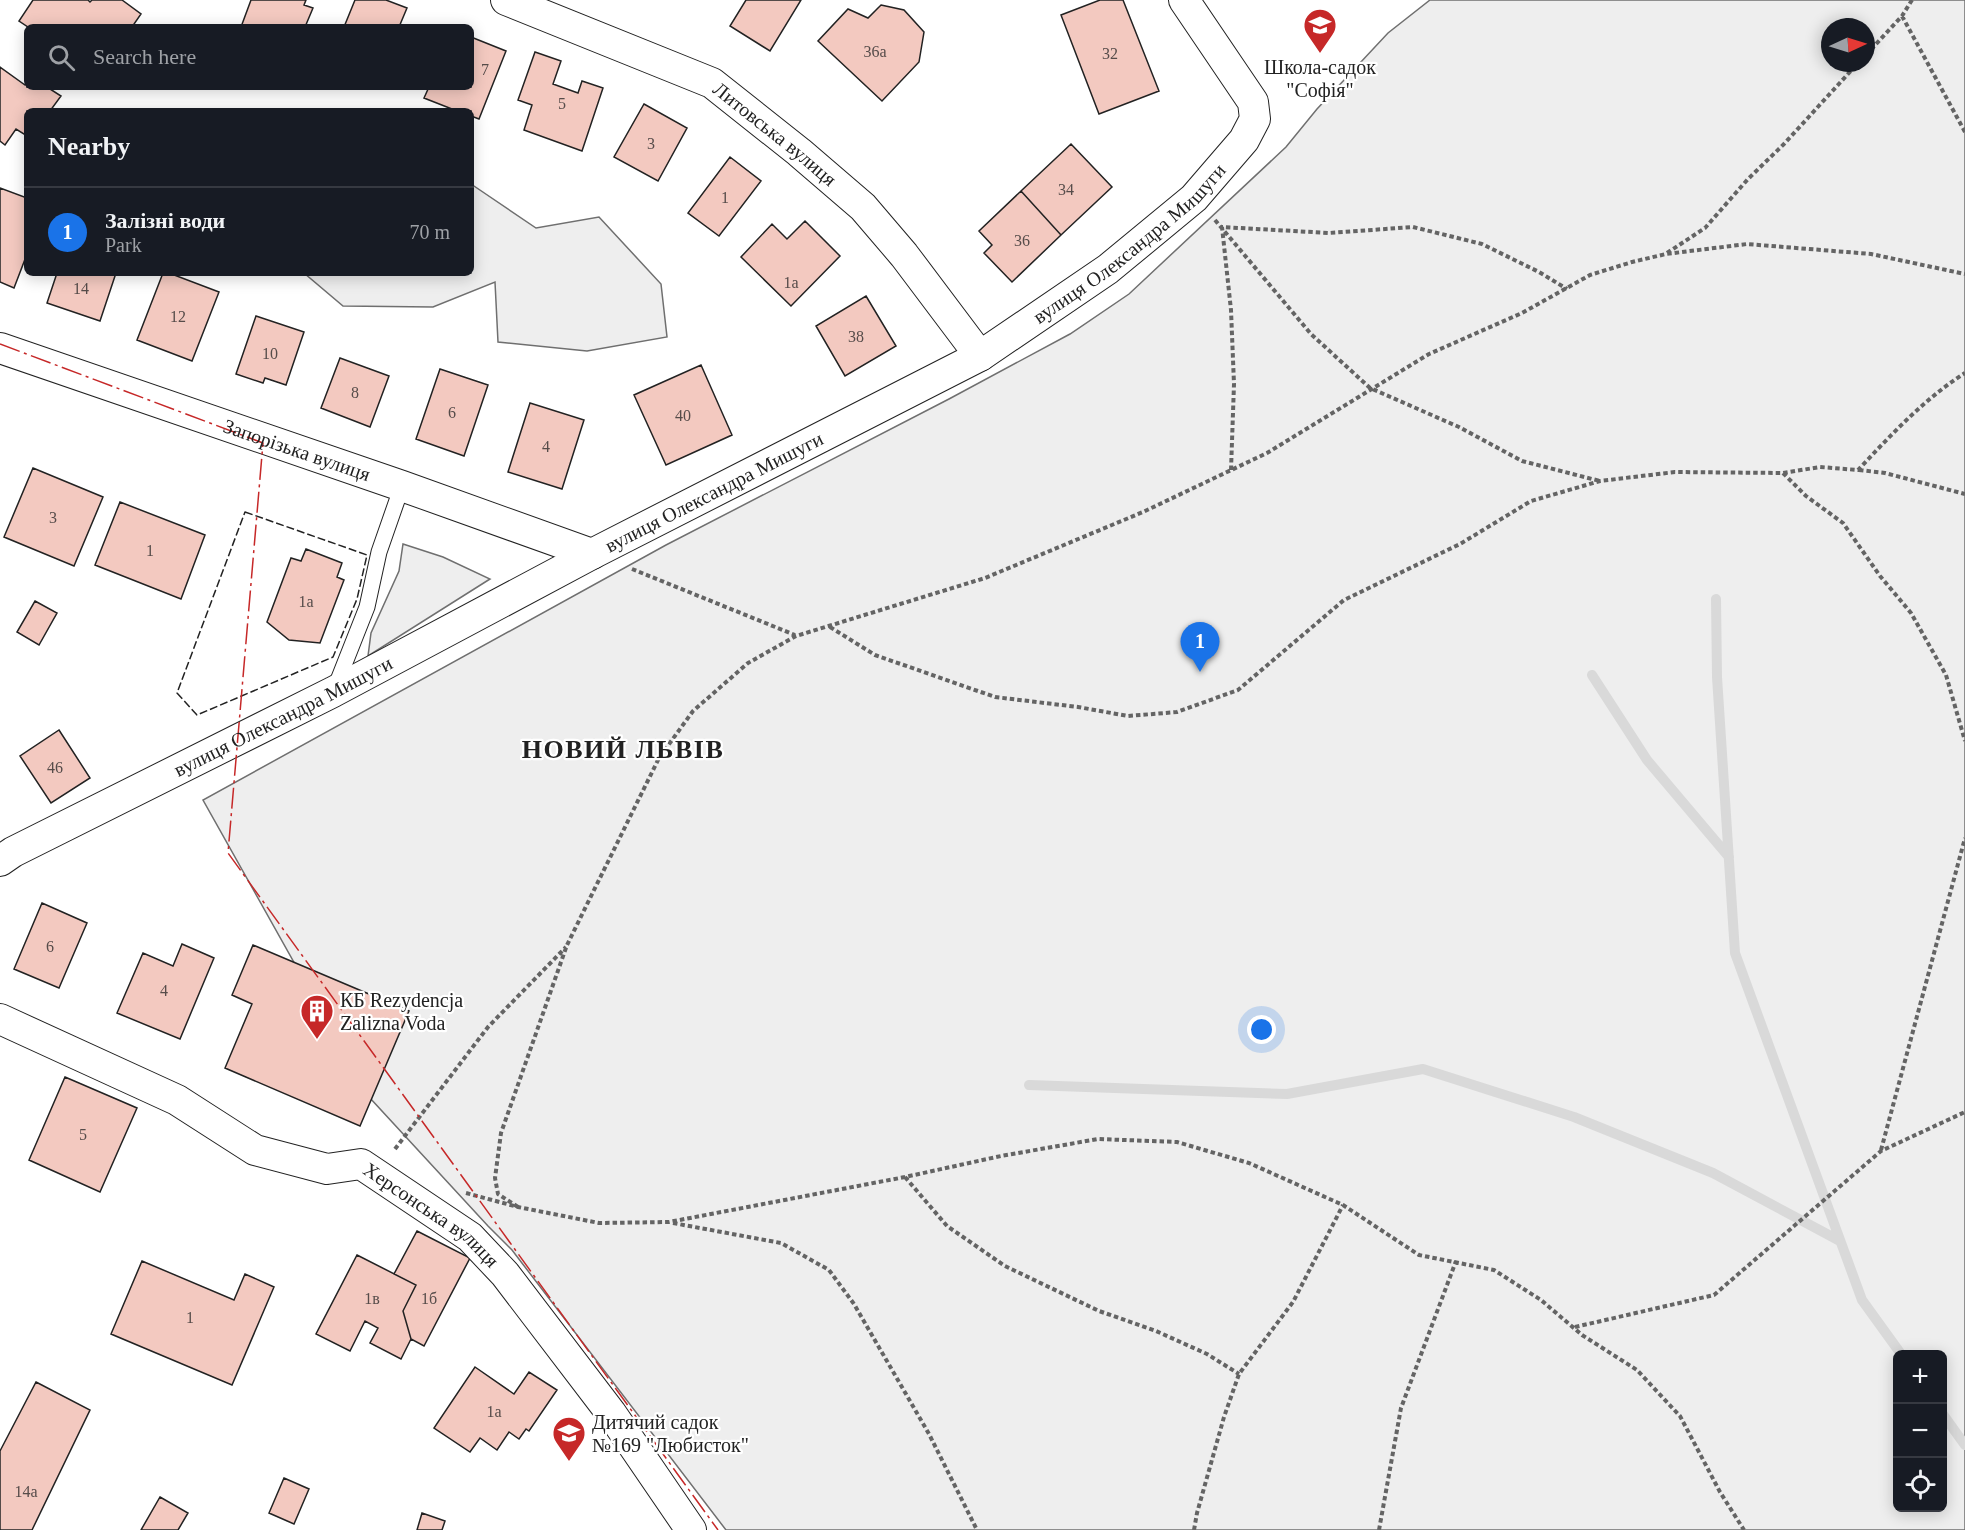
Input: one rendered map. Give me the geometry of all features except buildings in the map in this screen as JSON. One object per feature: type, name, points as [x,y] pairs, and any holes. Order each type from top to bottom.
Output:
[{"type":"street","name":"Литовська вулиця","points":[[506,0],[712,83],[799,152],[863,207],[904,255],[980,356]]},
{"type":"street","name":"вулиця Олександра Мишуги","points":[[0,861],[13,852],[333,692],[592,554],[980,356],[1108,269],[1194,198],[1244,140],[1255,118],[1253,102],[1184,0]]},
{"type":"street","name":"Запорізька вулиця","points":[[0,348],[592,554]]},
{"type":"street","name":"Херсонська вулиця","points":[[0,1019],[177,1100],[255,1150],[327,1169],[361,1164],[470,1237],[505,1274],[611,1413],[691,1530]]},
{"type":"lane","points":[[333,692],[367,607],[379,552],[402,486]]},
{"type":"path","points":[[1875,45],[1902,15],[1912,0]]},
{"type":"path","points":[[1902,15],[1965,132]]},
{"type":"path","points":[[1666,254],[1705,228],[1748,179],[1784,144],[1850,72]]},
{"type":"path","points":[[1194,198],[1222,227],[1311,334],[1370,388],[1459,427],[1522,461],[1600,481]]},
{"type":"path","points":[[1222,227],[1329,233],[1413,227],[1482,244],[1539,272],[1567,289]]},
{"type":"path","points":[[1222,227],[1231,310],[1234,384],[1231,470]]},
{"type":"path","points":[[518,1207],[498,1194],[495,1178],[501,1133],[567,945],[659,758],[693,711],[748,663],[796,636],[985,578],[1143,512],[1267,453],[1429,354],[1522,313],[1590,275],[1666,254],[1747,244],[1871,254],[1965,274]]},
{"type":"path","points":[[1858,470],[1902,424],[1965,373]]},
{"type":"path","points":[[830,627],[875,655],[995,697],[1078,706],[1128,716],[1177,712],[1238,690],[1344,600],[1460,544],[1531,501],[1600,481],[1675,472],[1783,472],[1820,467],[1885,473],[1965,494]]},
{"type":"path","points":[[1783,472],[1806,496],[1843,523],[1880,576],[1911,613],[1946,675],[1965,741]]},
{"type":"path","points":[[592,554],[796,636]]},
{"type":"path","points":[[1881,1151],[1965,838]]},
{"type":"path","points":[[361,1164],[395,1149],[488,1027],[567,945]]},
{"type":"path","points":[[1574,1328],[1714,1295],[1881,1151],[1965,1112]]},
{"type":"path","points":[[462,1192],[518,1207],[599,1223],[669,1222],[1098,1139],[1177,1142],[1249,1163],[1343,1205],[1419,1255],[1494,1270],[1541,1300],[1574,1328],[1637,1370],[1680,1416],[1720,1492],[1744,1530]]},
{"type":"path","points":[[905,1177],[947,1226],[1005,1266],[1099,1311],[1156,1331],[1207,1354],[1239,1374]]},
{"type":"path","points":[[1194,1530],[1224,1417],[1239,1374],[1293,1302],[1343,1205]]},
{"type":"path","points":[[669,1222],[781,1243],[829,1270],[855,1305],[930,1434],[977,1530]]},
{"type":"path","points":[[1379,1530],[1401,1408],[1456,1261]]},
{"type":"shaded area","points":[[1430,0],[1965,0],[1965,1530],[726,1530],[512,1250],[370,1098],[203,800],[666,545],[1070,334],[1129,294],[1286,147],[1317,109],[1388,33]]},
{"type":"shaded area","points":[[474,186],[536,228],[599,217],[661,284],[667,337],[587,351],[498,342],[495,282],[433,307],[343,306],[308,276],[474,276]]},
{"type":"shaded area","points":[[403,544],[443,557],[490,579],[368,656],[371,633],[399,571]]},
{"type":"waterway","points":[[1716,599],[1717,677],[1735,953],[1862,1300],[1898,1350]]},
{"type":"waterway","points":[[1592,675],[1647,760],[1729,857]]},
{"type":"waterway","points":[[1029,1085],[1287,1094],[1423,1069],[1574,1117],[1713,1173],[1840,1241]]},
{"type":"waterway","points":[[1947,1420],[1965,1445]]},
{"type":"fence","points":[[245,512],[367,555],[357,599],[333,657],[197,715],[177,693],[245,512]]},
{"type":"power","points":[[0,344],[263,443],[228,853],[718,1530]]},
{"type":"place","name":"Школа-садок \"Софія\"","points":[[1320,54]]},
{"type":"place","name":"Залізні води","points":[[1200,672]]},
{"type":"place","name":"КБ Rezydencja Zalizna Voda","points":[[317,1040]]},
{"type":"place","name":"Дитячий садок №169 \"Любисток\"","points":[[569,1462]]},
{"type":"district","name":"НОВИЙ ЛЬВІВ","points":[[623,749]]}]
